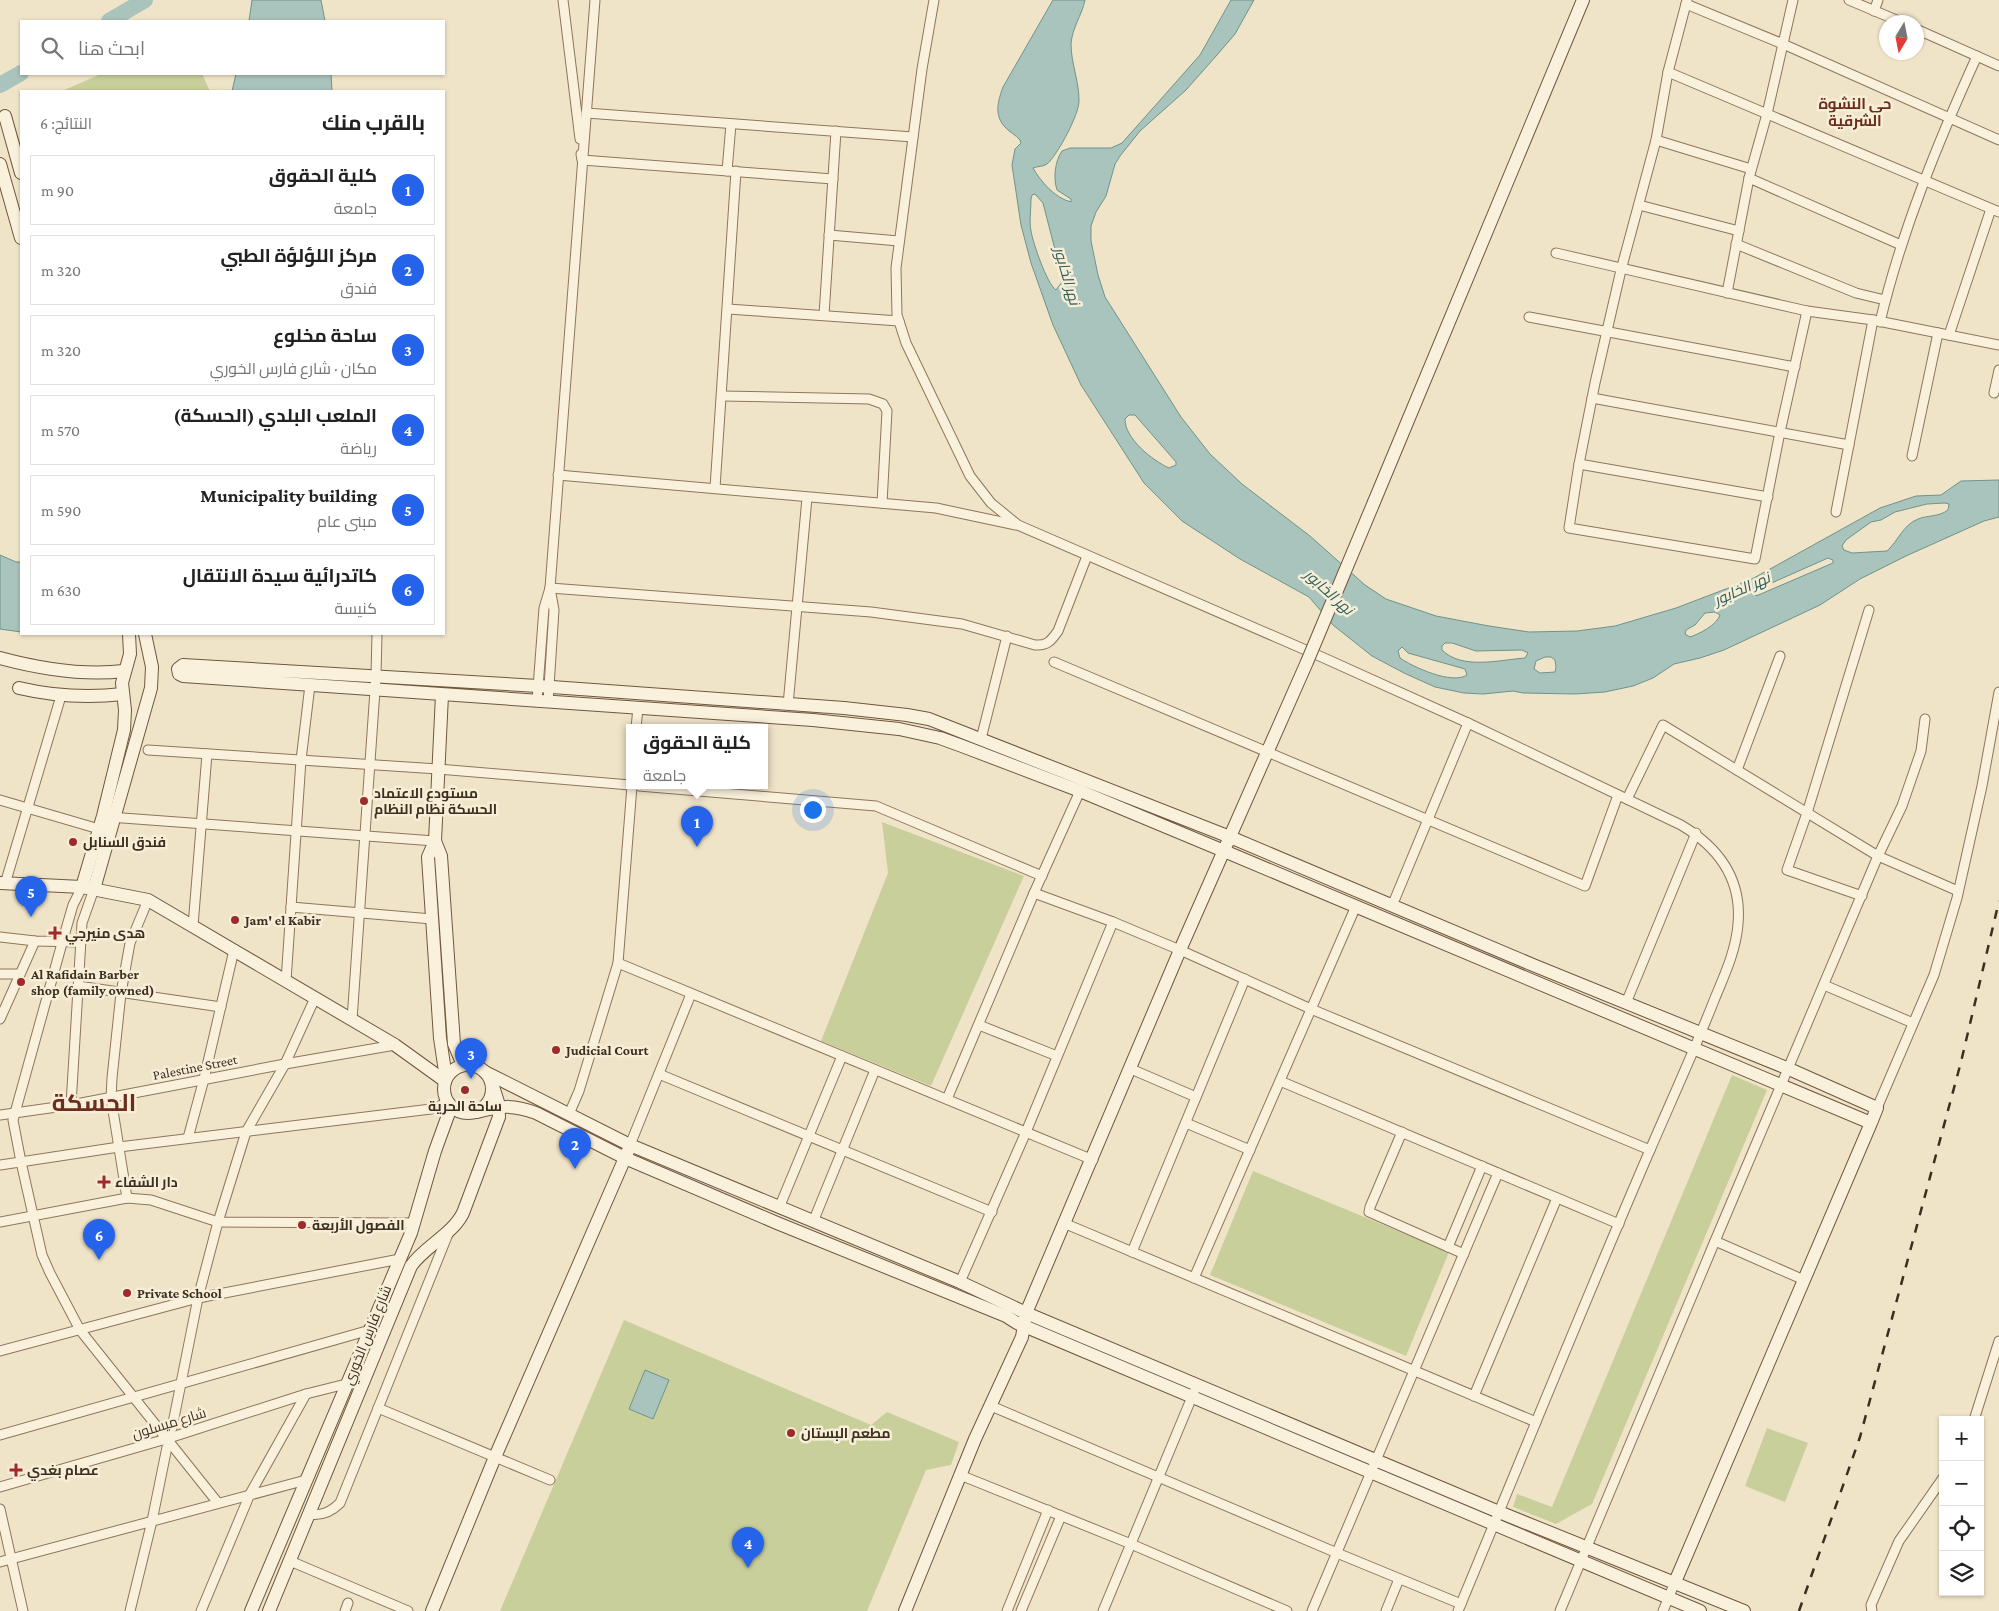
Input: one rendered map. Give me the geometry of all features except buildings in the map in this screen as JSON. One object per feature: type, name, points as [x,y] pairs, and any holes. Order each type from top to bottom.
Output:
[{"type":"street","points":[[563,0],[582,160]]},
{"type":"street","points":[[542,701],[554,610],[550,588],[595,0]]},
{"type":"street","points":[[934,0],[922,69],[899,241],[895,282],[899,321],[906,343],[970,476],[978,489],[991,503],[1018,526]]},
{"type":"street","points":[[905,1611],[960,1475],[1022,1337],[1026,1313],[1066,1224],[1180,950],[1307,662],[1583,0]]},
{"type":"street","points":[[1727,293],[1750,174],[1767,114],[1793,0]]},
{"type":"street","points":[[1849,0],[1884,15]]},
{"type":"street","points":[[1874,11],[1878,0]]},
{"type":"street","points":[[1807,311],[1780,432],[1755,559],[1569,528],[1592,398],[1621,270],[1656,140],[1668,72],[1686,2],[1999,140]]},
{"type":"street","points":[[1924,33],[1999,66]]},
{"type":"street","points":[[1836,512],[1877,321],[1901,245],[1925,180],[1949,118],[1977,56]]},
{"type":"street","points":[[1668,72],[1995,211],[1949,335]]},
{"type":"street","points":[[586,112],[913,138]]},
{"type":"street","points":[[5,116],[20,170]]},
{"type":"street","points":[[715,488],[728,308],[732,124]]},
{"type":"street","points":[[824,315],[836,131]]},
{"type":"street","points":[[1656,140],[1750,174],[1901,245]]},
{"type":"street","points":[[582,160],[833,179]]},
{"type":"street","points":[[0,164],[20,234]]},
{"type":"street","points":[[1639,205],[1739,231]]},
{"type":"street","points":[[829,235],[899,241]]},
{"type":"street","points":[[1736,244],[1856,293],[1885,300]]},
{"type":"street","points":[[1556,254],[1807,311],[1877,321],[1999,345]]},
{"type":"street","points":[[728,308],[899,321]]},
{"type":"street","points":[[1529,317],[1795,367]]},
{"type":"street","points":[[1912,456],[1938,333]]},
{"type":"street","points":[[1994,393],[1999,370]]},
{"type":"street","points":[[722,396],[869,399],[883,404],[887,411],[882,503]]},
{"type":"street","points":[[1592,398],[1849,445]]},
{"type":"street","points":[[1579,464],[1768,497]]},
{"type":"street","points":[[558,475],[956,511],[1018,526],[1267,632],[1468,723],[1668,818],[1696,833],[1718,854],[1725,865],[1736,892],[1738,922],[1733,953],[1701,1034],[1650,1150],[1459,1607],[1399,1578],[1337,1554],[991,1406]]},
{"type":"street","points":[[788,705],[807,498]]},
{"type":"street","points":[[550,588],[871,612],[976,628],[1044,646],[1051,641],[1058,631],[1087,556]]},
{"type":"street","points":[[1862,896],[1787,870],[1807,813],[1869,610]]},
{"type":"street","points":[[71,1105],[82,923],[99,829],[109,817],[124,730],[125,710],[122,683],[130,654],[129,635]]},
{"type":"street","points":[[145,635],[152,667],[151,688],[88,888],[73,905],[13,1120],[33,1216],[46,1264],[80,1330],[218,1503]]},
{"type":"street","points":[[352,1020],[376,676],[377,635]]},
{"type":"street","points":[[981,739],[1007,636]]},
{"type":"street","points":[[1737,770],[1780,656]]},
{"type":"street","points":[[0,658],[75,673],[97,674],[124,671]]},
{"type":"street","points":[[1054,662],[1584,886],[1618,795]]},
{"type":"street","points":[[1871,1123],[1224,851],[1082,786],[981,739],[929,720],[907,715],[844,708],[543,686],[183,665],[178,670],[178,674],[183,676],[813,720],[899,729],[940,738],[962,746],[1082,786],[1230,837],[1392,906],[1789,1069],[1877,1108]]},
{"type":"street","points":[[286,981],[301,760],[310,685]]},
{"type":"street","points":[[19,688],[61,696],[92,697],[123,694]]},
{"type":"street","points":[[1663,1611],[1934,975],[1958,891],[1982,786],[1999,692]]},
{"type":"street","points":[[442,695],[435,841],[428,856],[440,1038],[445,1080],[444,1094],[449,1105],[463,1113],[514,1106],[536,1113],[625,1158],[777,1223],[1006,1316],[1025,1327],[1192,1397],[1499,1512],[1744,1611]]},
{"type":"street","points":[[61,696],[3,884],[88,888],[148,900],[395,1045],[445,1080]]},
{"type":"street","points":[[636,724],[638,708]]},
{"type":"street","points":[[1560,1611],[1878,856],[1902,806],[1921,751],[1925,719]]},
{"type":"street","points":[[1392,906],[1468,723]]},
{"type":"street","points":[[1627,800],[1663,725],[1878,856],[1958,891]]},
{"type":"street","points":[[148,750],[438,769],[626,785]]},
{"type":"street","points":[[193,926],[207,754]]},
{"type":"street","points":[[947,1099],[1034,893],[1082,786]]},
{"type":"street","points":[[570,1114],[579,1091],[618,964],[631,789]]},
{"type":"street","points":[[675,789],[876,806],[1042,876]]},
{"type":"street","points":[[0,800],[99,829]]},
{"type":"street","points":[[109,817],[435,841]]},
{"type":"street","points":[[1626,1003],[1696,833]]},
{"type":"street","points":[[435,841],[441,856],[454,1044],[463,1065]]},
{"type":"street","points":[[1034,893],[1113,922],[1312,1009],[1650,1150]]},
{"type":"street","points":[[127,1198],[111,1098],[121,992],[130,943],[148,900]]},
{"type":"street","points":[[1194,1278],[1356,906]]},
{"type":"street","points":[[291,907],[432,919]]},
{"type":"street","points":[[960,1282],[1026,1132],[1113,922]]},
{"type":"street","points":[[0,937],[35,941],[80,942]]},
{"type":"street","points":[[0,1018],[35,941]]},
{"type":"street","points":[[188,1138],[204,1079],[234,950]]},
{"type":"street","points":[[618,964],[1093,1160]]},
{"type":"street","points":[[0,974],[20,974]]},
{"type":"street","points":[[1132,1252],[1245,979]]},
{"type":"street","points":[[78,986],[221,1007]]},
{"type":"street","points":[[1824,986],[1913,1023]]},
{"type":"street","points":[[432,1611],[495,1457],[625,1158],[691,994]]},
{"type":"street","points":[[130,1611],[152,1521],[167,1447],[166,1439],[172,1428],[198,1298],[218,1222],[246,1132],[285,1064],[315,998]]},
{"type":"street","points":[[979,1025],[1057,1056]]},
{"type":"street","name":"Palestine Street","points":[[0,1115],[111,1098],[204,1079],[395,1045]]},
{"type":"street","points":[[779,1208],[842,1056]]},
{"type":"street","points":[[445,1080],[453,1070],[463,1065],[475,1066],[488,1078],[570,1114],[630,1146],[960,1282],[1026,1313],[1197,1385],[1494,1524],[1700,1611]]},
{"type":"street","points":[[1131,1068],[1196,1097]]},
{"type":"street","points":[[813,1222],[875,1070]]},
{"type":"street","points":[[659,1074],[992,1212]]},
{"type":"street","points":[[477,1112],[490,1100],[492,1092],[488,1078]]},
{"type":"street","name":"شارع فارس الخوري","points":[[269,1611],[412,1266],[450,1228],[463,1212],[498,1122],[499,1107],[488,1078]]},
{"type":"street","points":[[1280,1081],[1619,1224]]},
{"type":"street","points":[[0,1165],[119,1146],[246,1132],[449,1105]]},
{"type":"street","points":[[251,1611],[400,1259],[414,1223],[449,1105]]},
{"type":"street","points":[[498,1122],[514,1114],[536,1113]]},
{"type":"street","points":[[1186,1123],[1250,1150]]},
{"type":"street","points":[[1402,1132],[1369,1212],[1464,1254]]},
{"type":"street","points":[[1448,1247],[1482,1166]]},
{"type":"street","points":[[1312,1611],[1498,1173]]},
{"type":"street","points":[[0,1222],[127,1198],[151,1200],[218,1222],[414,1223]]},
{"type":"street","points":[[1474,1396],[1557,1198]]},
{"type":"street","points":[[1066,1224],[1536,1422]]},
{"type":"street","points":[[309,1514],[324,1514],[340,1503],[450,1228]]},
{"type":"street","points":[[1715,1241],[1804,1280]]},
{"type":"street","points":[[0,1350],[198,1298],[400,1259]]},
{"type":"street","points":[[0,1435],[370,1330]]},
{"type":"street","points":[[1975,1416],[1999,1341]]},
{"type":"street","name":"شارع ميسلون","points":[[0,1487],[166,1439],[306,1394],[346,1384]]},
{"type":"street","points":[[1104,1611],[1197,1385]]},
{"type":"street","points":[[200,1611],[250,1494],[306,1394]]},
{"type":"street","points":[[378,1408],[550,1480]]},
{"type":"street","points":[[960,1475],[1131,1544],[1287,1611]]},
{"type":"street","points":[[0,1562],[306,1480]]},
{"type":"street","points":[[1872,1611],[1871,1605],[1899,1540],[1939,1484]]},
{"type":"street","points":[[0,1509],[23,1611]]},
{"type":"street","points":[[1007,1611],[1048,1510]]},
{"type":"street","points":[[1021,1611],[1061,1516]]},
{"type":"street","points":[[290,1561],[408,1611]]},
{"type":"street","points":[[1386,1611],[1399,1578]]},
{"type":"green space","points":[[99,75],[202,75],[210,90],[64,90]]},
{"type":"green space","points":[[882,822],[1024,876],[931,1086],[821,1041],[888,873]]},
{"type":"green space","points":[[1732,1075],[1767,1090],[1592,1504],[1556,1524],[1513,1507],[1517,1494],[1552,1507]]},
{"type":"green space","points":[[1253,1171],[1449,1252],[1406,1356],[1210,1275]]},
{"type":"green space","points":[[624,1320],[871,1425],[887,1412],[959,1442],[951,1465],[926,1470],[867,1611],[500,1611]]},
{"type":"green space","points":[[1767,1428],[1808,1443],[1785,1502],[1745,1486]]},
{"type":"water","points":[[252,0],[321,0],[325,20],[249,20]]},
{"type":"water","name":"نهر الخابور","points":[[1053,0],[1085,0],[1073,32],[1071,44],[1079,93],[1076,114],[1067,134],[1051,159],[1045,165],[1033,168],[1049,189],[1059,197],[1071,202],[1071,199],[1057,190],[1056,185],[1056,165],[1062,151],[1070,148],[1111,148],[1122,143],[1200,55],[1231,0],[1254,0],[1235,34],[1186,90],[1140,131],[1115,164],[1106,196],[1096,212],[1091,226],[1091,241],[1098,275],[1105,297],[1181,417],[1210,454],[1242,484],[1310,536],[1365,585],[1386,599],[1436,616],[1529,632],[1577,631],[1615,626],[1676,608],[1752,579],[1880,508],[1916,496],[1941,495],[1961,481],[1999,480],[1999,517],[1984,521],[1906,556],[1860,579],[1820,605],[1724,650],[1674,664],[1653,678],[1633,686],[1605,692],[1575,694],[1523,693],[1513,691],[1483,694],[1464,693],[1435,687],[1372,656],[1333,625],[1309,597],[1240,559],[1182,521],[1144,483],[1081,385],[1053,325],[1031,263],[1021,225],[1012,165],[1015,149],[1021,143],[1004,126],[999,117],[998,102],[1003,87]],"holes":[[[1035,194],[1043,203],[1062,277],[1062,282],[1056,290],[1045,272],[1032,237],[1030,223],[1032,195]],[[1129,415],[1135,415],[1176,462],[1176,465],[1169,468],[1155,460],[1134,441],[1126,427],[1125,419]],[[1927,504],[1949,504],[1948,510],[1945,512],[1918,519],[1908,525],[1887,551],[1852,553],[1844,550],[1842,546],[1846,540],[1871,522],[1881,520],[1895,512]],[[1828,558],[1833,560],[1833,563],[1756,596],[1756,591]],[[1715,612],[1720,615],[1712,626],[1703,631],[1690,637],[1685,634],[1686,630],[1695,625],[1705,613]],[[1445,643],[1452,643],[1476,651],[1522,650],[1528,653],[1525,658],[1493,662],[1470,662],[1450,656],[1442,650],[1442,646]],[[1402,647],[1408,653],[1465,669],[1467,675],[1460,678],[1452,678],[1433,674],[1400,658],[1398,651]],[[1545,657],[1551,657],[1555,660],[1555,672],[1540,673],[1534,669],[1536,661]]]},
{"type":"water","points":[[236,75],[331,75],[332,90],[232,90]]},
{"type":"water","points":[[0,555],[20,562],[20,632],[0,629]]},
{"type":"water","points":[[645,1370],[669,1380],[653,1419],[629,1409]]},
{"type":"waterway","points":[[111,20],[145,0]]},
{"type":"waterway","points":[[0,85],[20,74]]},
{"type":"railway","points":[[1799,1611],[1860,1437],[1961,1062],[1999,901]]},
{"type":"place","name":"مستودع الاعتماد الحسكة نظام النظام","points":[[364,801]]},
{"type":"place","name":"فندق السنابل","points":[[73,842]]},
{"type":"place","name":"كلية الحقوق","points":[[697,847]]},
{"type":"place","name":"Municipality building","points":[[31,917]]},
{"type":"place","name":"Jam' el Kabir","points":[[235,920]]},
{"type":"place","name":"هدى منيرجي","points":[[55,933]]},
{"type":"place","name":"Al Rafidain Barber shop (family owned)","points":[[21,982]]},
{"type":"place","name":"Judicial Court","points":[[556,1050]]},
{"type":"place","name":"ساحة مخلوع","points":[[471,1079]]},
{"type":"place","name":"ساحة الحرية","points":[[465,1090]]},
{"type":"place","name":"مركز اللؤلؤة الطبي","points":[[575,1169]]},
{"type":"place","name":"دار الشفاء","points":[[104,1182]]},
{"type":"place","name":"الفصول الأربعة","points":[[302,1225]]},
{"type":"place","name":"كاتدرائية سيدة الانتقال","points":[[99,1260]]},
{"type":"place","name":"Private School","points":[[127,1293]]},
{"type":"place","name":"مطعم البستان","points":[[791,1433]]},
{"type":"place","name":"عصام بغدي","points":[[16,1470]]},
{"type":"place","name":"الملعب البلدي (الحسكة)","points":[[748,1568]]},
{"type":"district","name":"حي النشوة الشرقية","points":[[1855,112]]},
{"type":"district","name":"الحسكة","points":[[94,1102]]}]
